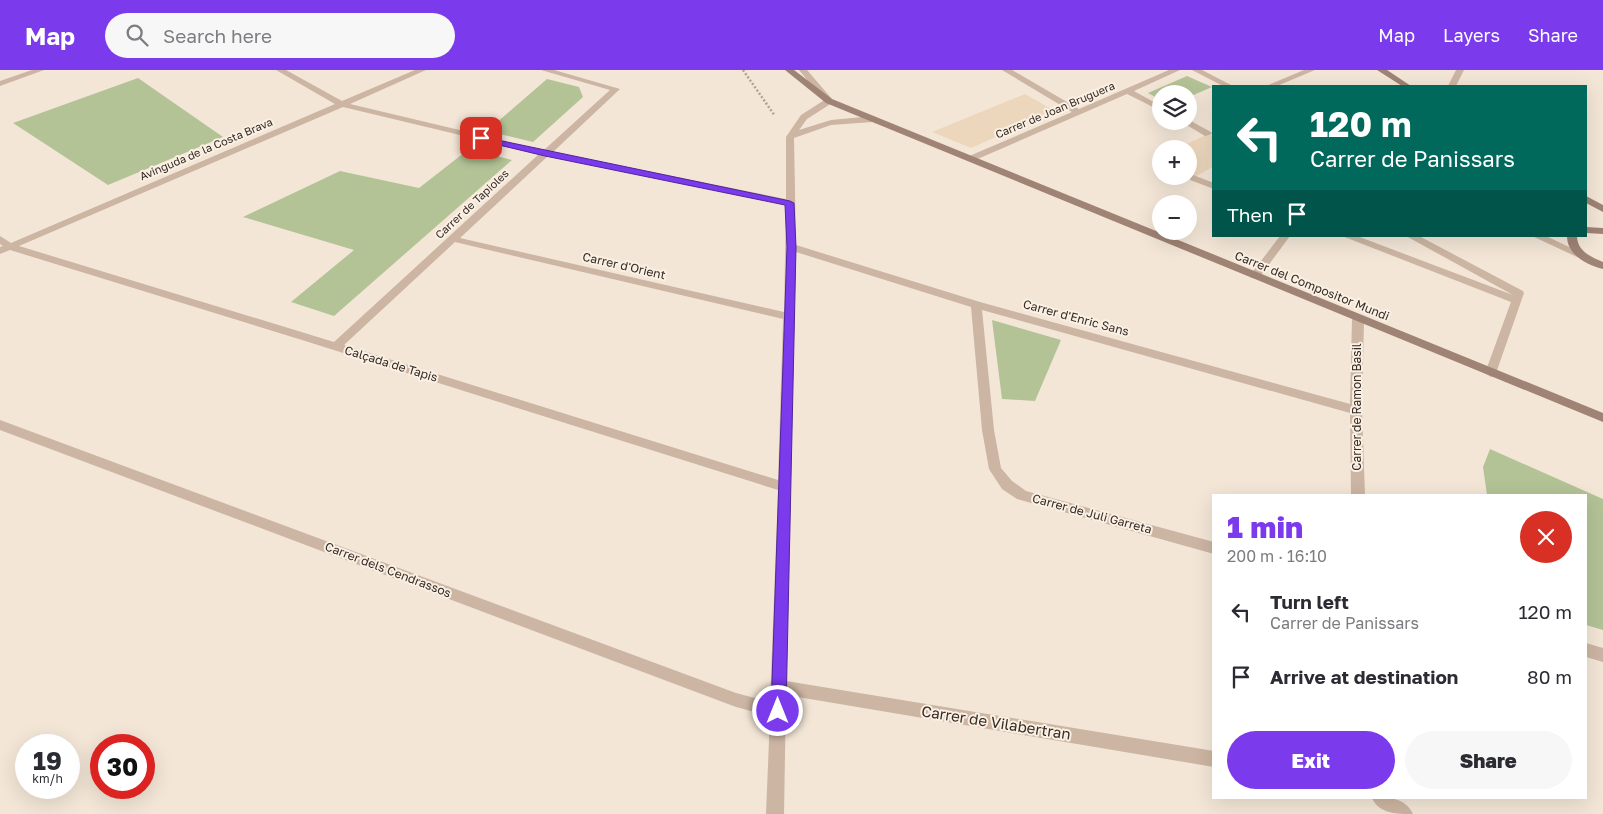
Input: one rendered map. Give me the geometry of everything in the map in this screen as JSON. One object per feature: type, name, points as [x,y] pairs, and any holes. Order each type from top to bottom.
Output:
[{"type":"street","points":[[0,84],[40,70]]},
{"type":"street","points":[[280,70],[341,104],[545,154],[790,203]]},
{"type":"street","name":"Avinguda de la Costa Brava","points":[[5,249],[422,70]]},
{"type":"street","name":"Carrer de Tapioles","points":[[336,346],[616,89],[545,70]]},
{"type":"street","name":"Carrer del Compositor Mundi","points":[[788,70],[830,101],[1603,418]]},
{"type":"street","points":[[775,814],[791,247],[790,137],[804,117],[830,101],[803,70]]},
{"type":"street","points":[[1006,70],[1078,112]]},
{"type":"street","name":"Carrer de Joan Bruguera","points":[[970,159],[1176,70]]},
{"type":"street","points":[[1196,70],[1227,85]]},
{"type":"street","points":[[1273,85],[1311,70]]},
{"type":"street","points":[[1380,70],[1406,85]]},
{"type":"street","points":[[1452,85],[1460,70]]},
{"type":"street","points":[[1128,91],[1152,104]]},
{"type":"street","points":[[790,137],[819,124],[848,119],[873,119]]},
{"type":"street","points":[[1197,128],[1208,134]]},
{"type":"street","points":[[1197,180],[1212,185]]},
{"type":"street","points":[[1587,200],[1603,209]]},
{"type":"street","points":[[1587,230],[1603,231]]},
{"type":"street","points":[[1255,276],[1284,237]]},
{"type":"street","points":[[1350,237],[1517,299]]},
{"type":"street","points":[[1413,237],[1519,293],[1491,373]]},
{"type":"street","points":[[1540,237],[1603,266]]},
{"type":"street","points":[[1572,237],[1572,244],[1581,255]]},
{"type":"street","name":"Calçada de Tapis","points":[[0,239],[5,249],[336,346],[784,487]]},
{"type":"street","name":"Carrer d'Orient","points":[[453,239],[789,317]]},
{"type":"street","name":"Carrer d'Enric Sans","points":[[791,247],[976,305],[1356,410]]},
{"type":"street","name":"Carrer de Juli Garreta","points":[[976,305],[988,430],[995,469],[1007,484],[1022,495],[1212,547]]},
{"type":"street","name":"Carrer de Ramon Basil","points":[[1358,319],[1356,410],[1358,494]]},
{"type":"street","name":"Carrer dels Cendrassos","points":[[0,424],[736,700],[778,711]]},
{"type":"street","points":[[1587,650],[1603,655]]},
{"type":"street","name":"Carrer de Vilabertran","points":[[778,687],[1212,759]]},
{"type":"street","points":[[1382,799],[1404,814]]},
{"type":"path","points":[[743,70],[790,137]]},
{"type":"green space","points":[[1187,76],[1212,87],[1197,94],[1197,85],[1166,85]]},
{"type":"green space","points":[[138,78],[223,137],[108,185],[13,123]]},
{"type":"green space","points":[[547,79],[579,87],[583,97],[533,142],[487,131]]},
{"type":"green space","points":[[469,149],[512,160],[334,316],[291,302],[354,250],[243,217],[340,171],[419,188]]},
{"type":"green space","points":[[992,320],[1061,340],[1035,401],[1002,399]]},
{"type":"green space","points":[[1490,449],[1603,499],[1603,630],[1587,625],[1587,494],[1487,494],[1483,467]]},
{"type":"shaded area","points":[[1025,94],[1055,111],[971,148],[932,132]]},
{"type":"shaded area","points":[[1208,134],[1212,136],[1212,167],[1197,176],[1197,140],[1195,140]]},
{"type":"route","points":[[481,138],[545,154],[790,203],[791,247],[778,711]]}]
